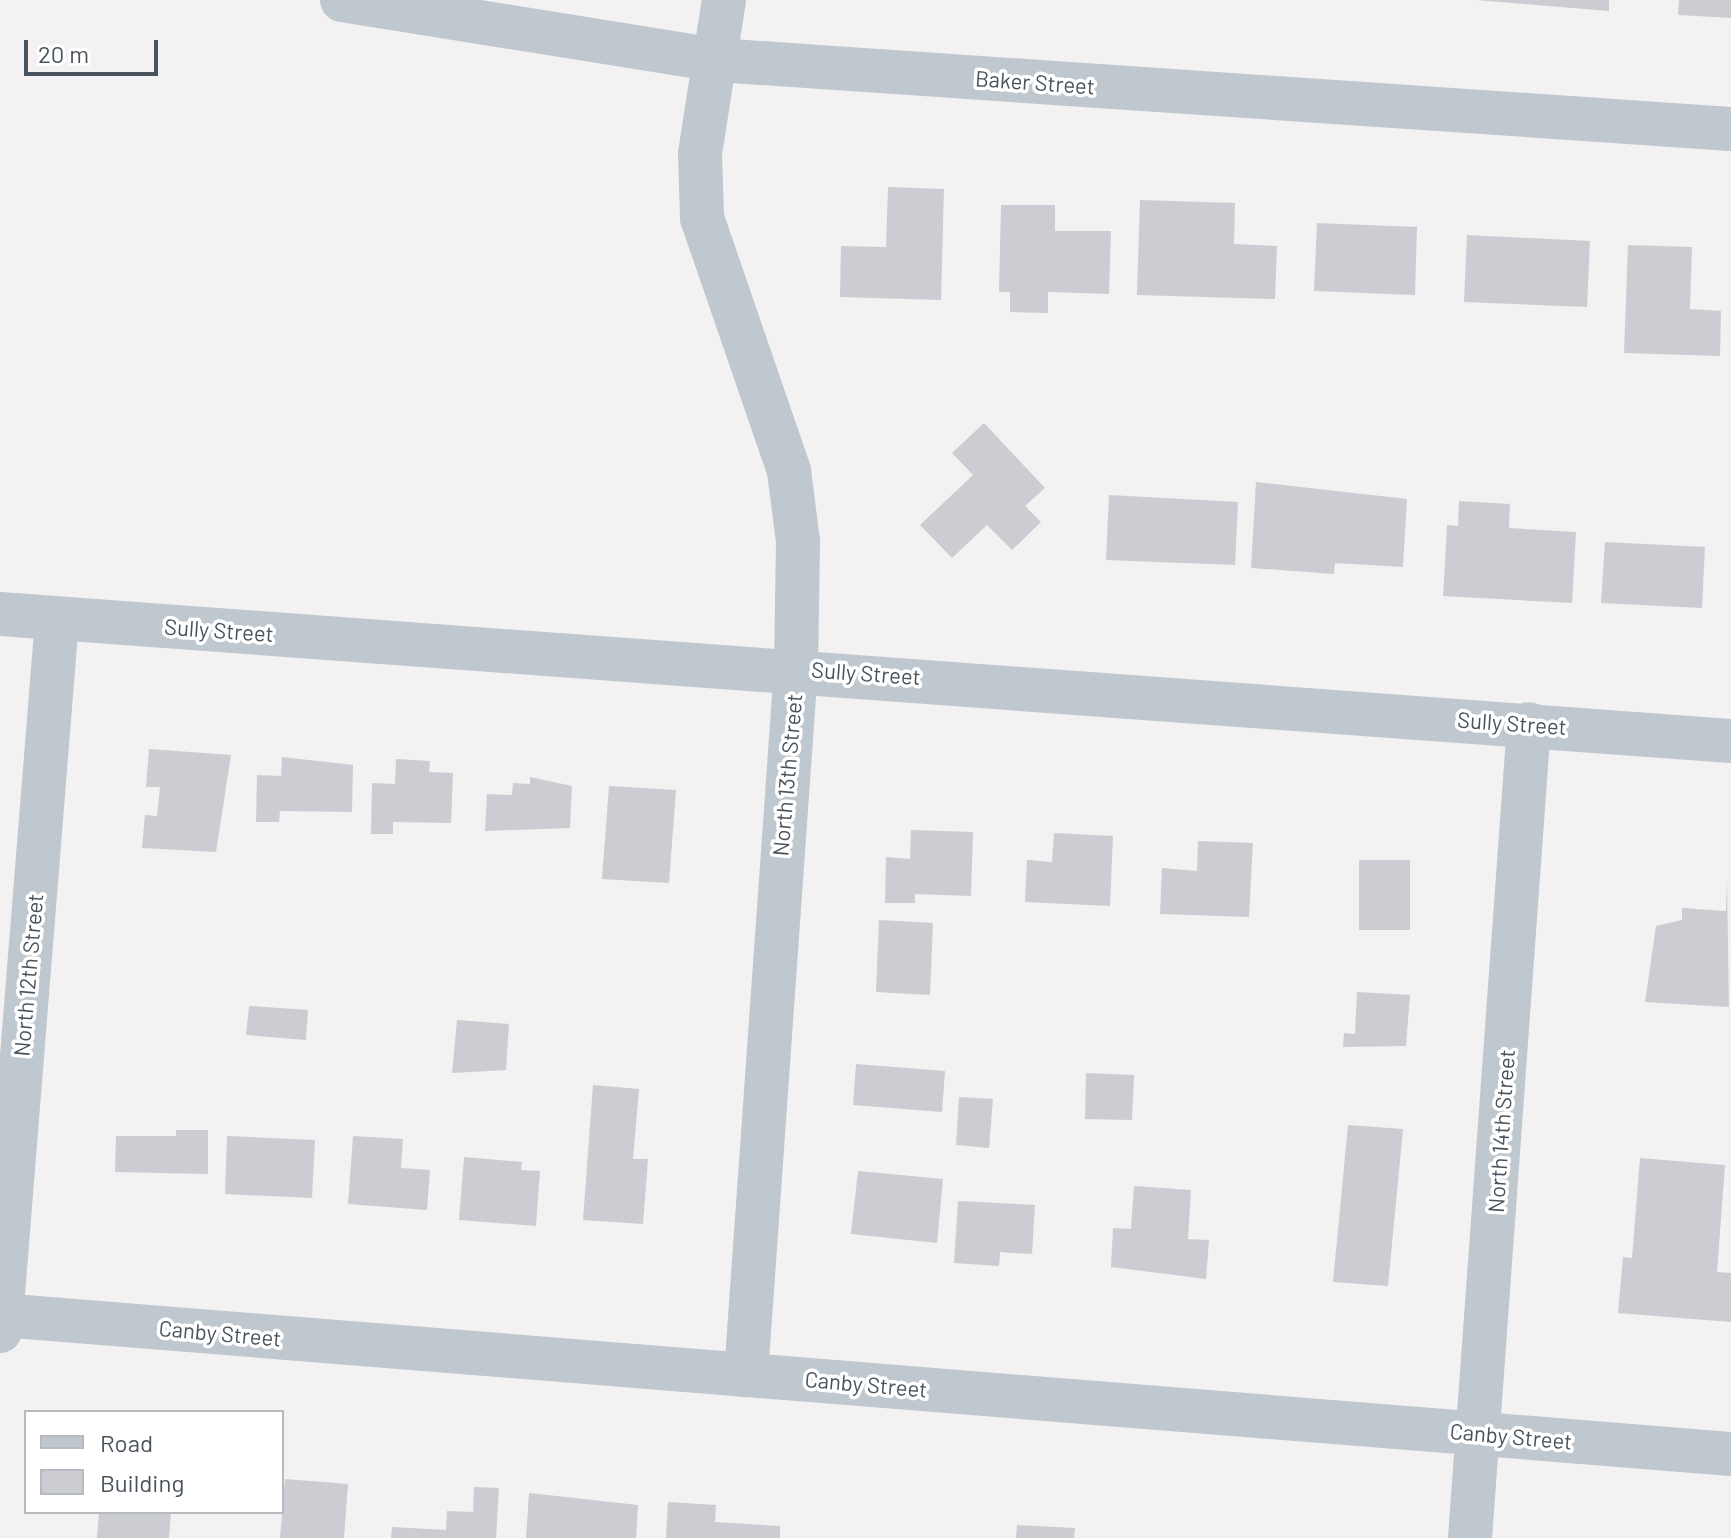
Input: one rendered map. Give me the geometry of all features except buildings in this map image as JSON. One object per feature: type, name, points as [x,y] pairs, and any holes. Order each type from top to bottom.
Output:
[{"type":"street","name":"Baker Street","points":[[342,0],[717,60],[1731,129]]},
{"type":"street","name":"North 13th Street","points":[[724,0],[700,153],[702,218],[789,471],[798,541],[796,668],[746,1375]]},
{"type":"street","name":"Sully Street","points":[[0,614],[796,668],[1731,741]]},
{"type":"street","name":"North 12th Street","points":[[0,1321],[57,619]]},
{"type":"street","name":"North 14th Street","points":[[1470,1538],[1529,724]]},
{"type":"street","name":"Canby Street","points":[[0,1321],[746,1375],[1731,1454]]}]
